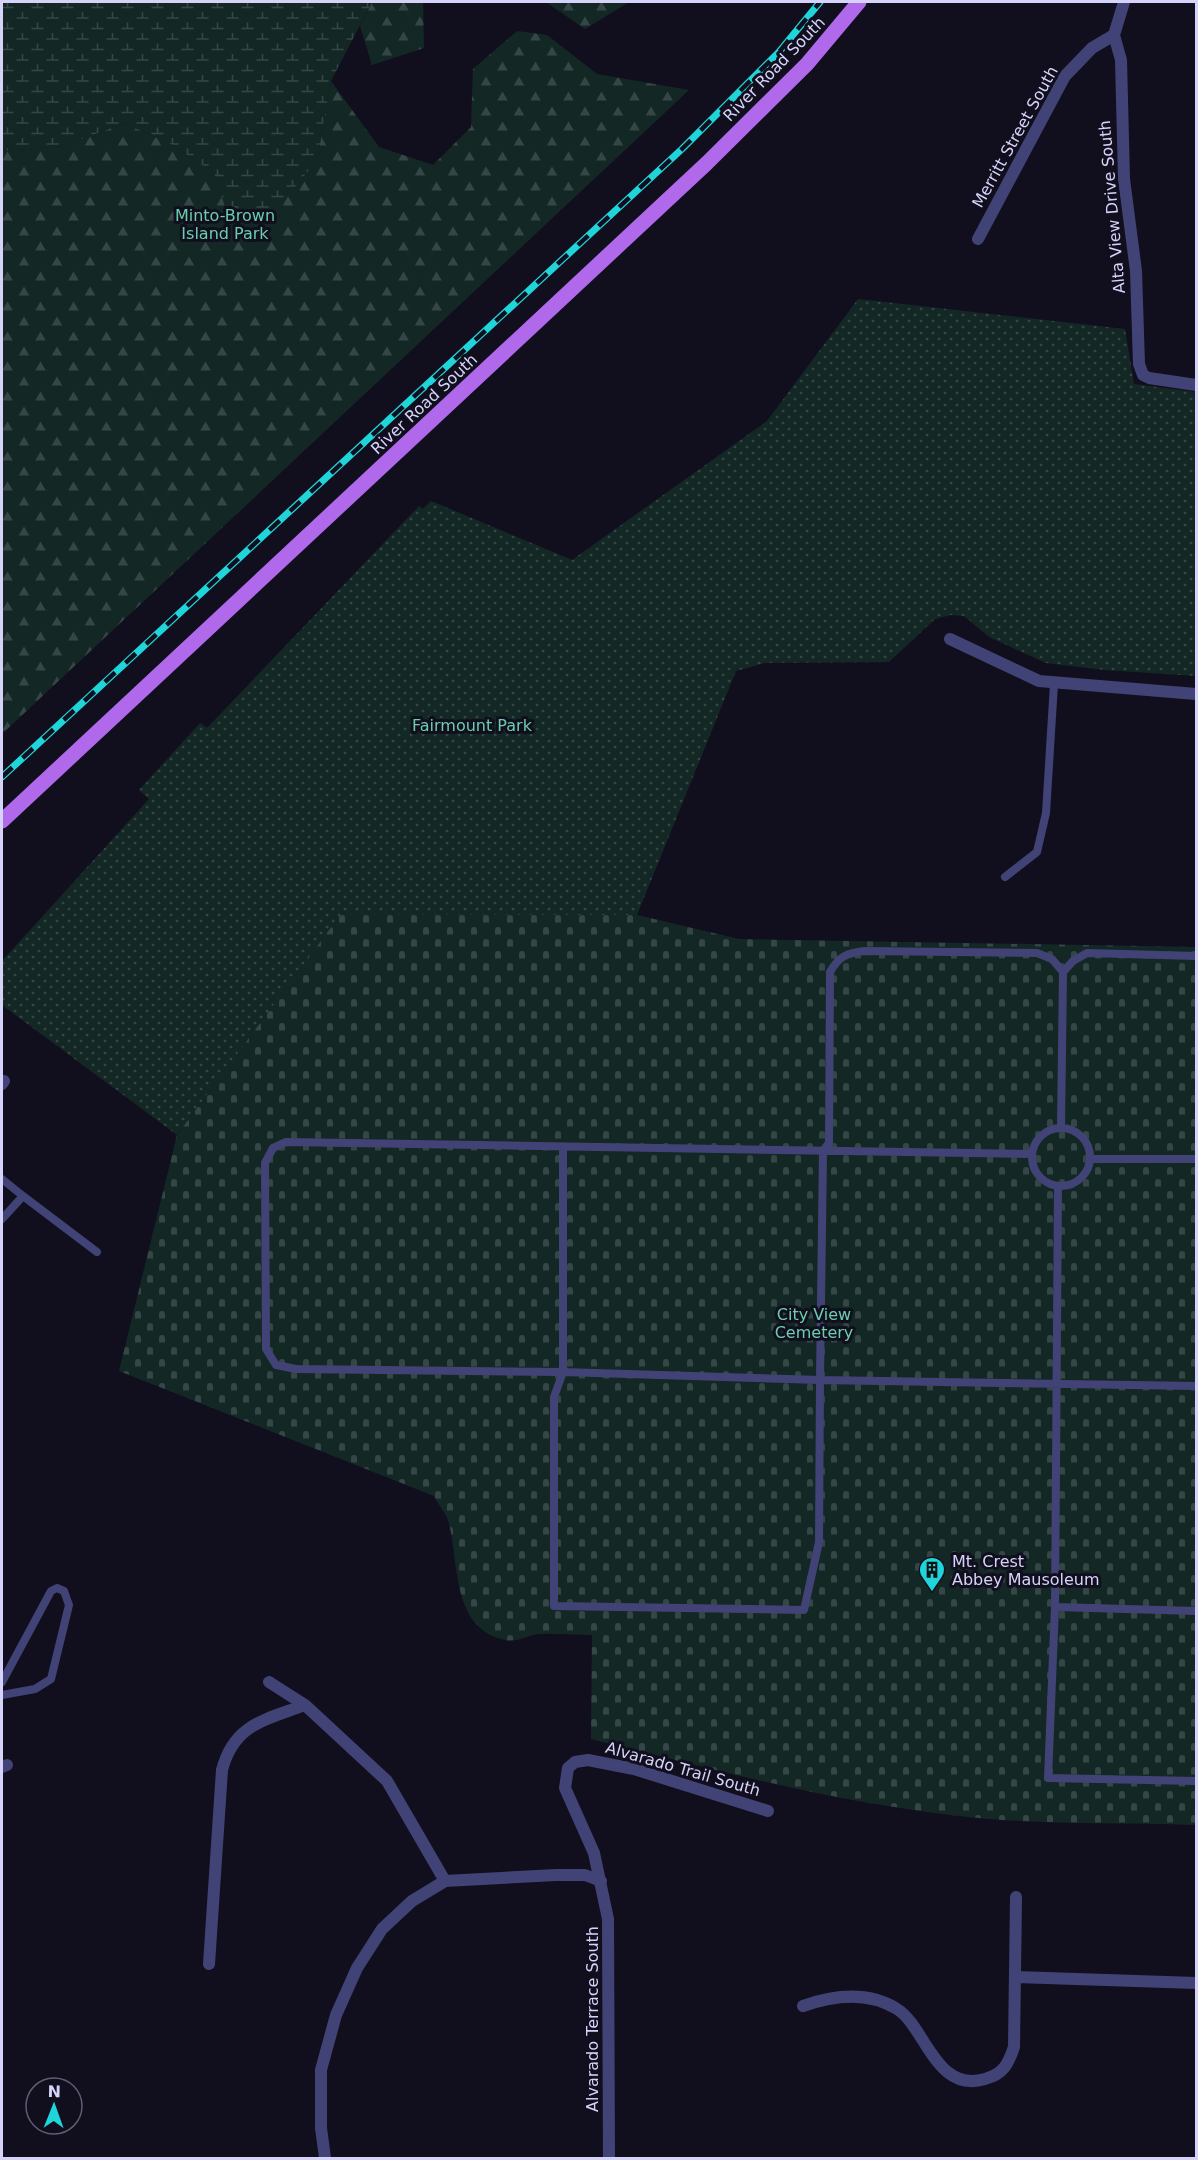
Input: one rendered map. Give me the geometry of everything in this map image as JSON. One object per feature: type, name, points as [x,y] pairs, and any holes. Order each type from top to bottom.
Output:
[{"type":"main road","name":"River Road South","points":[[2,821],[707,163],[807,64],[858,2]]},
{"type":"street","name":"Alta View Drive South","points":[[1124,2],[1114,35],[1120,60],[1124,179],[1136,271],[1139,364],[1143,375],[1160,381],[1197,385]]},
{"type":"street","name":"Merritt Street South","points":[[978,239],[1065,76],[1092,48],[1114,35]]},
{"type":"street","points":[[950,639],[1025,675],[1054,684],[1197,694]]},
{"type":"street","points":[[269,1682],[305,1705],[387,1781],[445,1881]]},
{"type":"street","points":[[209,1964],[222,1770],[228,1750],[241,1734],[260,1722],[305,1705]]},
{"type":"street","name":"Alvarado Trail South","points":[[601,1881],[588,1837],[565,1788],[565,1775],[574,1762],[596,1761],[634,1768],[768,1811]]},
{"type":"street","points":[[325,2158],[321,2128],[321,2070],[336,2015],[357,1968],[382,1929],[412,1901],[445,1881],[585,1875],[601,1881]]},
{"type":"street","name":"Alvarado Terrace South","points":[[601,1881],[608,1919],[609,2158]]},
{"type":"street","points":[[803,2006],[841,1995],[886,2002],[900,2010],[935,2059],[946,2070],[960,2079],[981,2080],[997,2075],[1008,2065],[1014,2048],[1016,1897]]},
{"type":"street","points":[[1016,1977],[1197,1983]]},
{"type":"lane","points":[[1005,877],[1037,852],[1046,813],[1054,684]]},
{"type":"lane","points":[[563,1148],[563,1372],[554,1397],[554,1606],[804,1610],[819,1542],[823,1151],[828,1143],[830,972],[838,958],[849,952],[865,951],[1037,953],[1052,959],[1064,972]]},
{"type":"lane","points":[[1061,1128],[1064,972],[1073,961],[1087,953],[1197,956]]},
{"type":"lane","points":[[1061,1128],[1077,1133],[1085,1140],[1090,1159],[1083,1176],[1067,1186],[1058,1186],[1049,1184],[1036,1172],[1032,1154],[1041,1136],[1061,1128]]},
{"type":"lane","points":[[1032,1154],[286,1142],[273,1148],[265,1163],[266,1349],[276,1365],[296,1369],[563,1372],[1056,1386],[1197,1386]]},
{"type":"lane","points":[[1090,1159],[1197,1159]]},
{"type":"lane","points":[[2,1179],[97,1252]]},
{"type":"lane","points":[[1058,1186],[1055,1607],[1048,1778],[1197,1781]]},
{"type":"lane","points":[[2,1219],[23,1196]]},
{"type":"lane","points":[[2,1682],[51,1591],[57,1588],[64,1591],[69,1605],[51,1679],[35,1689],[2,1695]]},
{"type":"lane","points":[[1055,1607],[1197,1611]]},
{"type":"green space","points":[[2,2],[372,2],[331,81],[317,160],[269,219],[230,221],[214,173],[173,145],[124,123],[64,146],[2,151]]},
{"type":"green space","points":[[372,2],[423,2],[424,48],[372,65],[360,26]]},
{"type":"green space","points":[[546,2],[629,2],[585,29]]},
{"type":"green space","name":"Minto-Brown Island Park","points":[[517,31],[547,35],[597,74],[689,90],[2,734],[2,151],[64,146],[124,123],[173,145],[214,173],[230,221],[317,160],[331,81],[379,147],[433,165],[471,127],[473,69]]},
{"type":"green space","name":"Fairmount Park","points":[[858,299],[1125,329],[1134,384],[1196,392],[1196,676],[1105,670],[1046,663],[989,637],[964,616],[951,615],[935,619],[889,662],[765,663],[736,671],[637,915],[341,915],[177,1135],[2,1005],[2,961],[149,799],[139,790],[200,723],[207,728],[419,506],[423,509],[431,501],[572,560],[767,421]]},
{"type":"green space","name":"City View Cemetery","points":[[341,914],[637,915],[739,939],[1196,947],[1196,1825],[1025,1821],[921,1811],[778,1785],[591,1739],[592,1635],[541,1634],[510,1641],[487,1633],[475,1622],[466,1608],[460,1591],[448,1520],[434,1496],[119,1371],[177,1135]]},
{"type":"railway","points":[[2,777],[682,149],[779,52],[820,2]]},
{"type":"place","name":"Mt. Crest Abbey Mausoleum","points":[[932,1593]]}]
